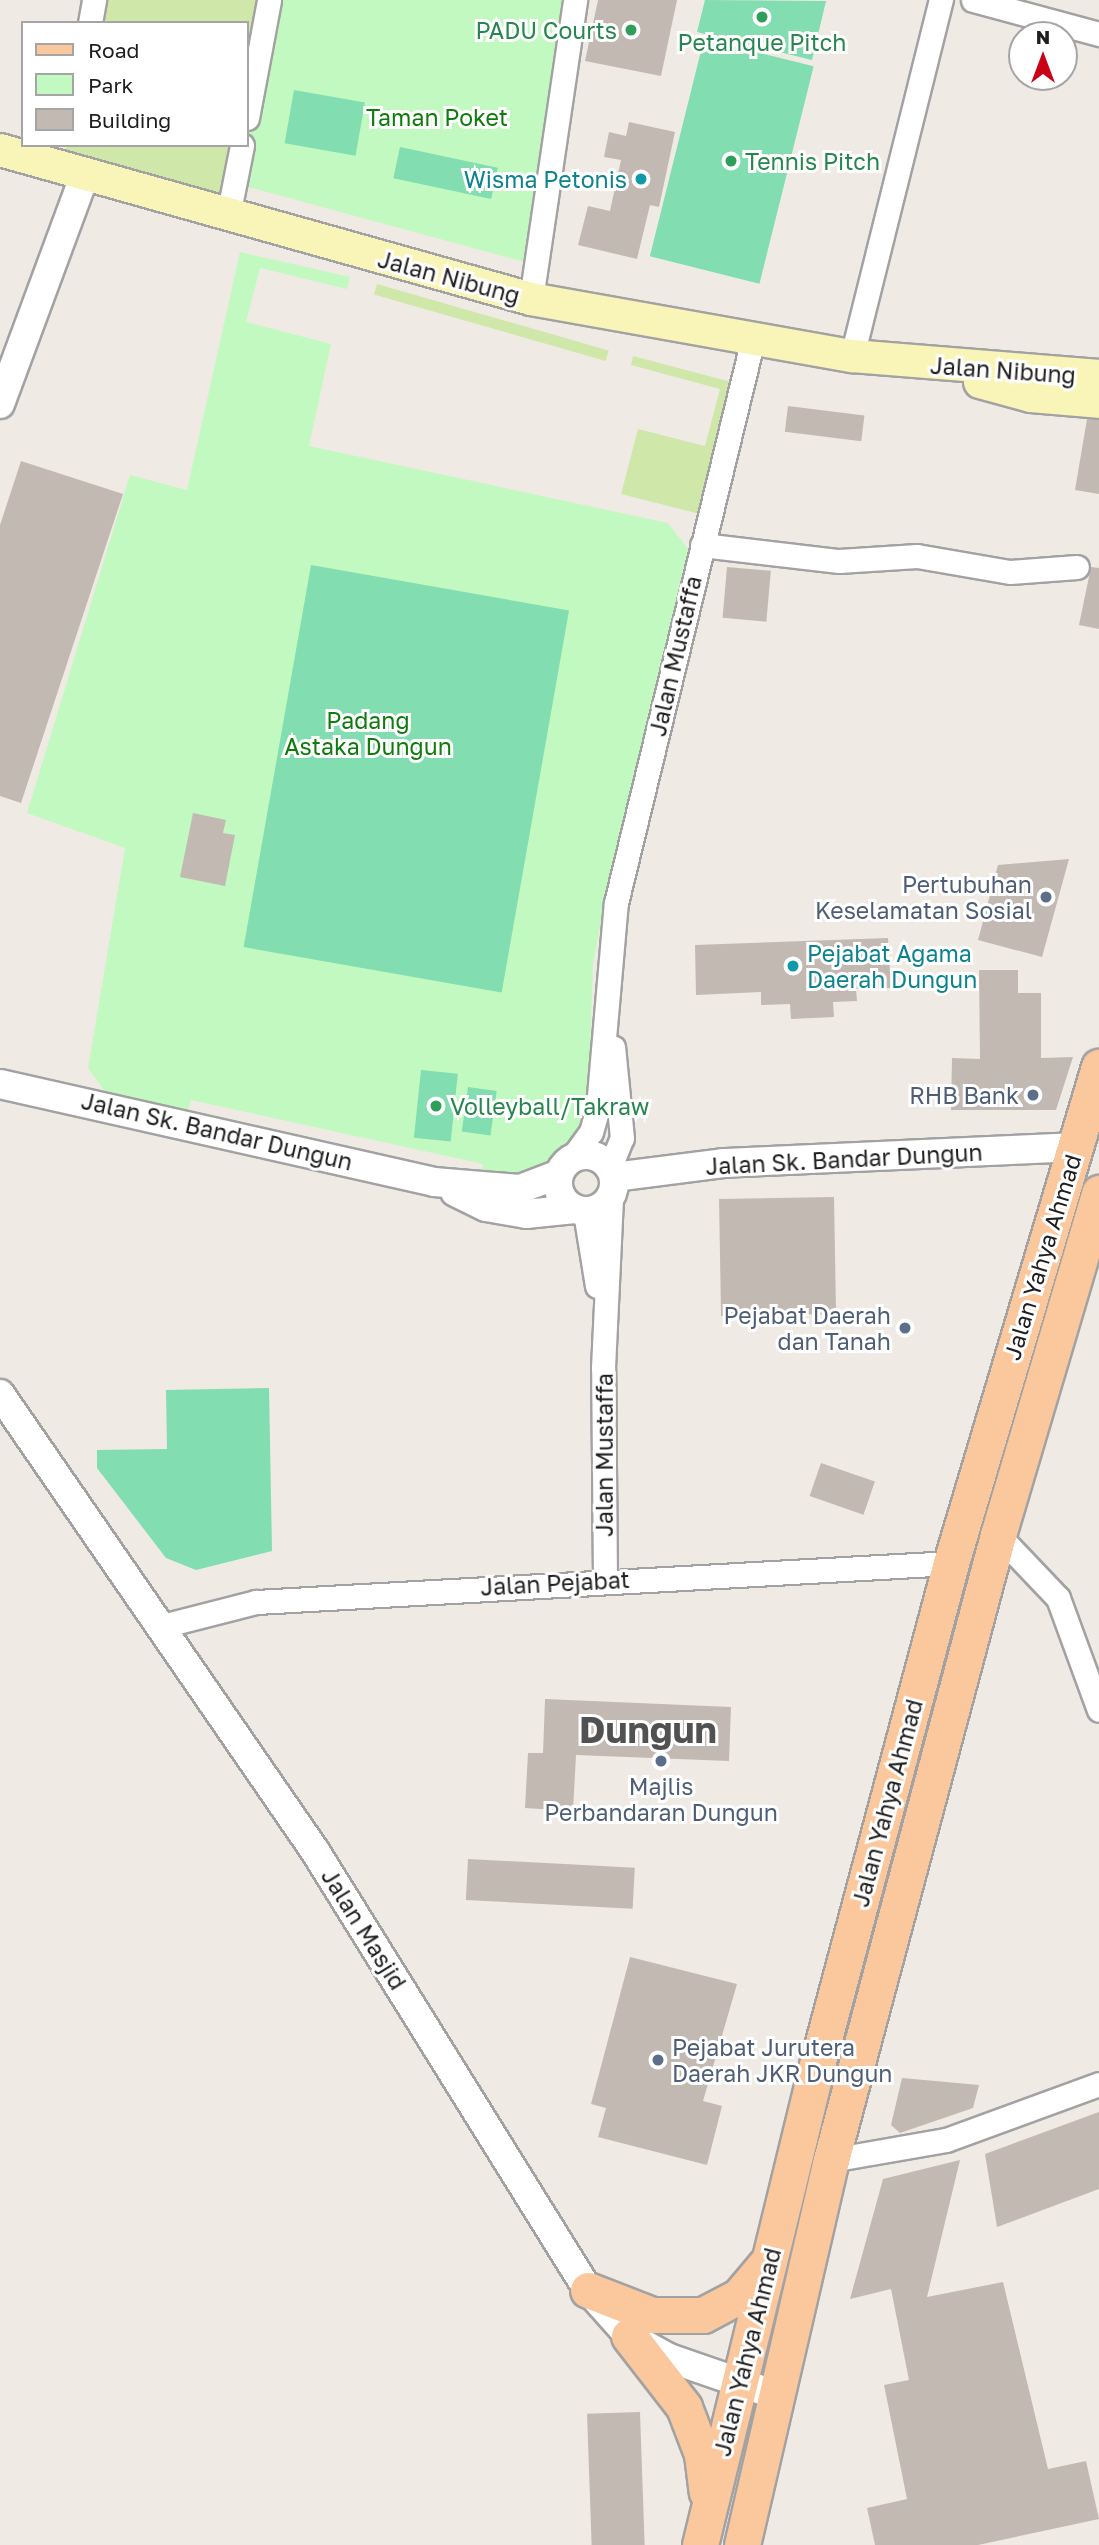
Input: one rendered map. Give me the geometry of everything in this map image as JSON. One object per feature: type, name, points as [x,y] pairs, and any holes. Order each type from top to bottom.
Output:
[{"type":"main road","name":"Jalan Nibung","points":[[0,150],[71,163],[228,216],[531,299],[852,356],[907,363],[1099,376]]},
{"type":"main road","name":"Jalan Nibung","points":[[907,363],[1031,396],[1099,402]]},
{"type":"main road","name":"Jalan Yahya Ahmad","points":[[699,2545],[741,2384],[770,2258],[951,1563],[1099,1067]]},
{"type":"main road","name":"Jalan Yahya Ahmad","points":[[742,2545],[831,2160],[998,1535],[1099,1193]]},
{"type":"main road","points":[[588,2290],[652,2315],[703,2315],[739,2296],[770,2258]]},
{"type":"main road","points":[[629,2336],[684,2407],[702,2454],[709,2506]]},
{"type":"street","points":[[90,21],[94,0]]},
{"type":"street","points":[[248,113],[269,0]]},
{"type":"street","points":[[531,299],[575,0]]},
{"type":"street","points":[[852,356],[941,0]]},
{"type":"street","points":[[973,0],[1099,34]]},
{"type":"street","points":[[228,216],[242,147]]},
{"type":"street","points":[[0,404],[71,163]]},
{"type":"street","name":"Jalan Mustaffa","points":[[566,1166],[591,1132],[598,1107],[607,974],[616,903],[752,339]]},
{"type":"street","points":[[702,545],[839,561],[917,556],[1010,572],[1077,567]]},
{"type":"street","name":"Jalan Mustaffa","points":[[605,1579],[605,1331],[612,1180],[622,1138],[607,974]]},
{"type":"street","name":"Jalan Sk. Bandar Dungun","points":[[0,1084],[434,1182],[520,1189],[566,1166]]},
{"type":"street","name":"Jalan Sk. Bandar Dungun","points":[[612,1180],[723,1163],[1075,1147]]},
{"type":"street","points":[[593,1156],[612,1180],[580,1210],[560,1195],[566,1166],[593,1156]]},
{"type":"street","name":"Jalan Sk. Bandar Dungun","points":[[434,1182],[506,1211],[534,1215],[580,1210]]},
{"type":"street","name":"Jalan Mustaffa","points":[[580,1210],[605,1331]]},
{"type":"street","name":"Jalan Masjid","points":[[0,1394],[315,1851],[588,2290],[629,2336],[669,2358],[776,2395]]},
{"type":"street","points":[[998,1535],[1058,1598],[1099,1710]]},
{"type":"street","name":"Jalan Pejabat","points":[[162,1626],[256,1602],[605,1579],[951,1563]]},
{"type":"street","points":[[831,2160],[946,2140],[1099,2084]]},
{"type":"green space","points":[[95,0],[269,0],[248,112],[248,21],[91,21]]},
{"type":"green space","name":"Taman Poket","points":[[272,0],[572,0],[532,264],[237,184],[244,147],[248,147],[248,126]]},
{"type":"green space","name":"Petanque Pitch","points":[[705,0],[826,1],[812,60],[697,32]]},
{"type":"green space","name":"Tennis Pitch","points":[[704,39],[814,66],[759,284],[650,256]]},
{"type":"green space","points":[[294,90],[365,103],[356,156],[285,143]]},
{"type":"green space","points":[[67,147],[241,147],[228,216],[62,168]]},
{"type":"green space","points":[[400,147],[498,168],[491,199],[393,178]]},
{"type":"green space","name":"Padang Astaka Dungun","points":[[240,252],[350,277],[347,289],[260,268],[246,322],[331,344],[309,446],[668,523],[688,549],[609,877],[593,964],[588,1107],[572,1137],[552,1158],[516,1178],[481,1176],[483,1164],[191,1100],[187,1113],[107,1094],[88,1068],[125,848],[27,813],[130,475],[187,490]]},
{"type":"green space","points":[[377,284],[609,350],[606,361],[374,295]]},
{"type":"green space","points":[[633,356],[735,383],[700,514],[621,494],[638,429],[705,446],[720,389],[631,365]]},
{"type":"green space","points":[[311,565],[569,610],[502,993],[244,947]]},
{"type":"green space","name":"Volleyball/Takraw","points":[[421,1070],[458,1074],[451,1141],[414,1138]]},
{"type":"green space","points":[[468,1087],[497,1091],[490,1136],[462,1132]]},
{"type":"green space","points":[[269,1388],[272,1551],[196,1570],[166,1558],[97,1468],[97,1450],[167,1449],[166,1390]]},
{"type":"building","name":"PADU Courts","points":[[598,0],[677,0],[661,76],[585,61]]},
{"type":"building","points":[[629,122],[675,132],[659,207],[650,205],[637,259],[578,245],[588,206],[610,211],[621,160],[604,157],[609,132],[626,136]]},
{"type":"building","points":[[788,406],[864,415],[861,441],[785,432]]},
{"type":"building","points":[[1087,419],[1099,420],[1099,494],[1075,490]]},
{"type":"building","points":[[21,461],[123,494],[21,803],[0,796],[0,525]]},
{"type":"building","points":[[727,567],[771,571],[766,622],[723,618]]},
{"type":"building","points":[[1091,567],[1099,568],[1099,629],[1079,625]]},
{"type":"building","points":[[193,813],[226,820],[223,833],[235,835],[225,886],[180,877]]},
{"type":"building","points":[[1069,859],[1042,957],[978,940],[998,865]]},
{"type":"building","name":"Pejabat Agama Daerah Dungun","points":[[888,938],[891,988],[856,989],[857,1001],[833,1002],[834,1017],[791,1019],[790,1004],[761,1005],[761,992],[696,995],[695,945]]},
{"type":"building","points":[[979,970],[1018,970],[1018,993],[1041,993],[1041,1058],[1073,1057],[1056,1110],[951,1110],[952,1058],[980,1059]]},
{"type":"building","points":[[834,1197],[836,1314],[721,1316],[719,1199]]},
{"type":"building","points":[[821,1463],[875,1482],[863,1515],[810,1496]]},
{"type":"building","points":[[545,1699],[731,1707],[729,1761],[576,1755],[573,1811],[525,1808],[528,1753],[543,1753]]},
{"type":"building","points":[[468,1859],[635,1868],[633,1909],[466,1900]]},
{"type":"building","name":"Pejabat Jurutera Daerah JKR Dungun","points":[[630,1957],[737,1984],[703,2101],[722,2106],[707,2165],[598,2137],[606,2108],[591,2104]]},
{"type":"building","points":[[902,2078],[979,2085],[973,2108],[900,2133],[891,2125]]},
{"type":"building","points":[[1099,2112],[1099,2189],[997,2227],[985,2154]]},
{"type":"building","points":[[960,2160],[927,2297],[1003,2282],[1048,2469],[1086,2461],[1099,2519],[978,2545],[875,2545],[867,2508],[907,2499],[884,2385],[909,2380],[891,2289],[850,2299],[883,2179]]},
{"type":"building","points":[[640,2412],[645,2545],[592,2545],[587,2414]]},
{"type":"place","name":"Petanque Pitch","points":[[762,17]]},
{"type":"place","name":"PADU Courts","points":[[631,30]]},
{"type":"place","name":"Tennis Pitch","points":[[731,161]]},
{"type":"place","name":"Wisma Petonis","points":[[641,179]]},
{"type":"place","name":"Pertubuhan Keselamatan Sosial","points":[[1046,897]]},
{"type":"place","name":"Pejabat Agama Daerah Dungun","points":[[793,966]]},
{"type":"place","name":"RHB Bank","points":[[1033,1095]]},
{"type":"place","name":"Volleyball/Takraw","points":[[436,1106]]},
{"type":"place","name":"Pejabat Daerah dan Tanah","points":[[905,1328]]},
{"type":"place","name":"Majlis Perbandaran Dungun","points":[[661,1761]]},
{"type":"place","name":"Pejabat Jurutera Daerah JKR Dungun","points":[[658,2060]]},
{"type":"district","name":"Dungun","points":[[648,1729]]}]
